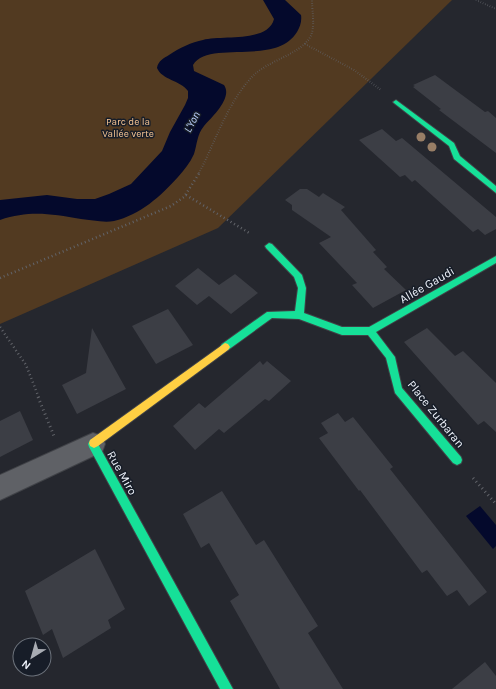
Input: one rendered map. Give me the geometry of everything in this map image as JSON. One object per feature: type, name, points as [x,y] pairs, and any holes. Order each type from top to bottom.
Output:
[{"type":"street","points":[[396,102],[452,145],[457,157],[496,190]]},
{"type":"street","points":[[269,246],[298,275],[302,288],[299,315],[342,331],[370,331]]},
{"type":"street","name":"Allée Gaudi","points":[[370,331],[496,259]]},
{"type":"street","name":"Rue Miro","points":[[226,689],[93,444],[270,314],[299,315]]},
{"type":"street","name":"Place Zurbaran","points":[[370,331],[390,357],[398,390],[457,460]]},
{"type":"street","points":[[0,488],[93,444]]},
{"type":"path","points":[[0,278],[161,211],[179,202],[186,195],[201,170],[214,142],[247,84],[262,68],[305,44],[312,34],[312,0]]},
{"type":"path","points":[[476,0],[496,9]]},
{"type":"path","points":[[305,44],[354,70],[396,102]]},
{"type":"path","points":[[186,195],[269,246]]},
{"type":"path","points":[[0,327],[26,365],[63,458]]},
{"type":"path","points":[[457,460],[496,504]]},
{"type":"green space","name":"Parc de la Vallée verte","points":[[0,0],[452,0],[218,228],[0,324]]},
{"type":"water","name":"L'Yon","points":[[263,0],[285,0],[301,15],[301,22],[297,32],[287,42],[274,48],[259,51],[213,54],[201,58],[193,65],[194,71],[224,85],[226,96],[220,107],[202,129],[194,154],[189,163],[178,177],[157,198],[133,214],[114,221],[106,222],[40,214],[21,215],[0,220],[0,200],[47,195],[77,199],[95,199],[131,184],[162,151],[188,98],[188,91],[185,87],[159,72],[157,68],[159,63],[177,50],[194,42],[211,39],[243,37],[263,32],[270,27],[274,19]]},
{"type":"water","points":[[480,506],[496,525],[496,546],[493,549],[466,516]]},
{"type":"building","points":[[435,75],[485,112],[488,111],[496,118],[496,153],[439,110],[441,109],[413,87],[415,86],[413,85]]},
{"type":"building","points":[[382,129],[396,141],[402,138],[496,217],[496,229],[485,235],[478,229],[473,232],[415,180],[412,182],[405,175],[400,177],[359,140]]},
{"type":"building","points":[[300,189],[307,189],[319,197],[323,193],[345,207],[341,210],[376,250],[373,252],[387,267],[384,269],[406,290],[373,308],[352,285],[357,283],[319,243],[331,237],[292,210],[292,205],[285,200]]},
{"type":"building","points":[[198,268],[219,285],[235,274],[258,293],[231,314],[209,296],[197,305],[175,286]]},
{"type":"building","points":[[168,309],[193,345],[156,364],[132,326]]},
{"type":"building","points":[[92,328],[126,389],[77,414],[62,385],[86,373]]},
{"type":"building","points":[[427,328],[455,356],[463,351],[496,383],[496,432],[484,421],[478,425],[404,342]]},
{"type":"building","points":[[260,361],[263,365],[267,361],[291,381],[269,401],[265,399],[224,433],[219,429],[195,450],[173,426],[199,403],[205,408]]},
{"type":"building","points":[[20,411],[33,440],[0,457],[0,421]]},
{"type":"building","points":[[338,413],[345,422],[353,417],[393,467],[390,469],[487,592],[469,606],[457,590],[447,596],[427,570],[422,573],[319,438],[328,433],[321,423]]},
{"type":"building","points":[[222,491],[256,545],[264,540],[318,626],[308,633],[343,689],[280,689],[230,601],[239,595],[209,543],[201,548],[183,514]]},
{"type":"building","points":[[95,549],[125,609],[108,620],[111,628],[63,658],[52,629],[43,635],[25,591]]},
{"type":"building","points":[[485,662],[496,676],[496,689],[452,689]]},
{"type":"traffic: fast","points":[[396,102],[452,145],[457,157],[496,190]]},
{"type":"traffic: fast","points":[[269,246],[298,275],[302,288],[299,315],[342,331],[370,331],[390,357],[398,390],[457,460]]},
{"type":"traffic: fast","points":[[370,331],[496,259]]},
{"type":"traffic: fast","points":[[225,347],[270,314],[299,315]]},
{"type":"traffic: fast","points":[[94,443],[93,444],[227,689]]},
{"type":"traffic: slow","points":[[94,443],[225,347]]}]
